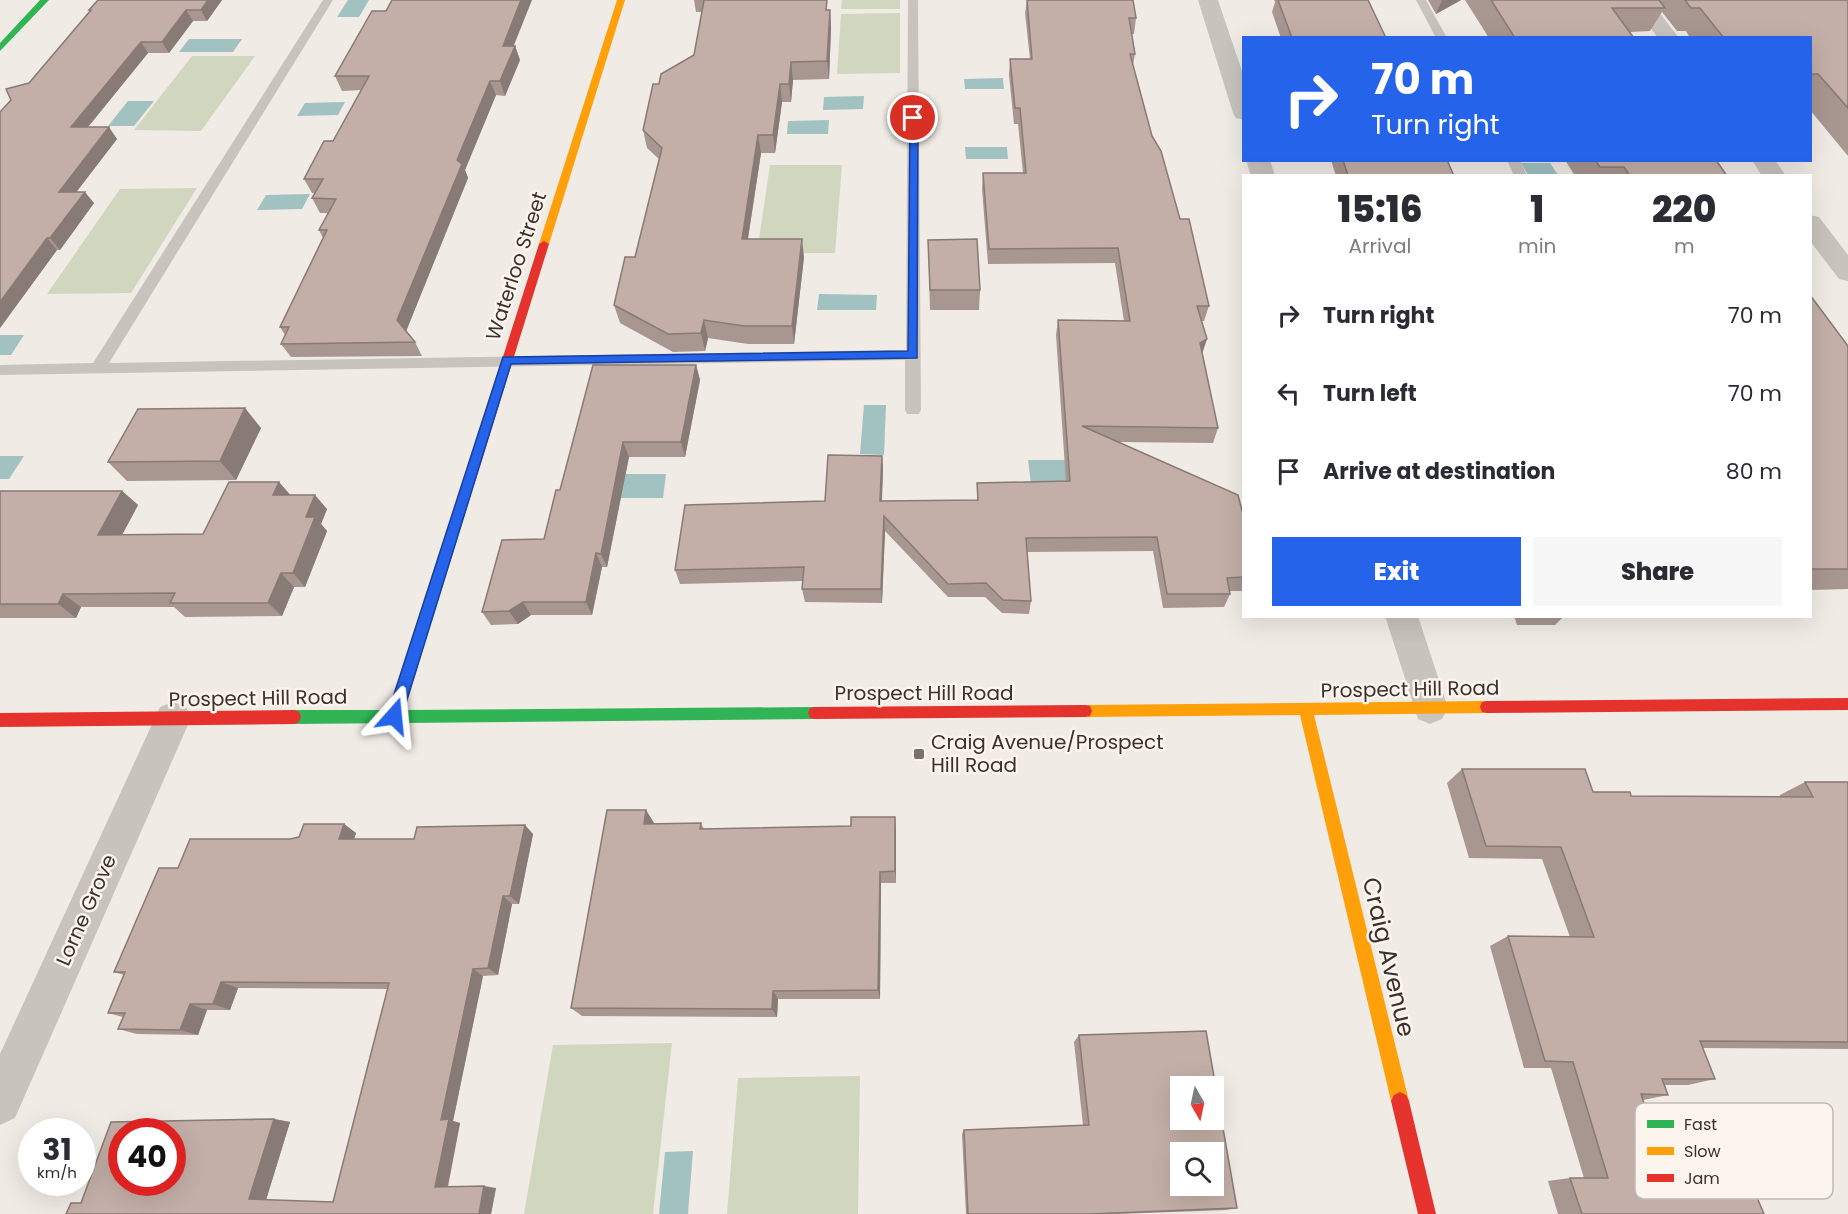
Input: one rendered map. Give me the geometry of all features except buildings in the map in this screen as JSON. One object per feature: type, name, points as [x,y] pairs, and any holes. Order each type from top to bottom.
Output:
[{"type":"main road","points":[[0,48],[45,0]]},
{"type":"main road","name":"Waterloo Street","points":[[394,716],[621,0]]},
{"type":"main road","name":"Prospect Hill Road","points":[[0,720],[1848,704]]},
{"type":"main road","name":"Craig Avenue","points":[[1306,710],[1427,1214]]},
{"type":"street","points":[[1208,0],[1242,107]]},
{"type":"street","points":[[1640,0],[1667,36]]},
{"type":"street","points":[[1812,226],[1848,273]]},
{"type":"street","points":[[1402,618],[1430,708]]},
{"type":"street","name":"Lorne Grove","points":[[0,1103],[173,718]]},
{"type":"lane","points":[[98,368],[328,0]]},
{"type":"lane","points":[[913,0],[913,410]]},
{"type":"lane","points":[[1421,0],[1441,36]]},
{"type":"lane","points":[[0,370],[913,355]]},
{"type":"green space","points":[[842,0],[900,0],[900,9],[841,9]]},
{"type":"green space","points":[[900,13],[900,73],[837,74],[841,14]]},
{"type":"green space","points":[[192,56],[255,56],[201,131],[134,130]]},
{"type":"green space","points":[[770,165],[842,165],[835,253],[757,253]]},
{"type":"green space","points":[[197,188],[131,293],[47,294],[120,189]]},
{"type":"green space","points":[[672,1043],[653,1214],[524,1214],[553,1045]]},
{"type":"green space","points":[[860,1076],[858,1214],[727,1214],[738,1078]]},
{"type":"water","points":[[348,0],[369,0],[359,17],[337,17]]},
{"type":"water","points":[[189,39],[242,39],[233,52],[179,52]]},
{"type":"water","points":[[1003,78],[1004,89],[965,89],[964,79]]},
{"type":"water","points":[[864,96],[863,109],[823,110],[824,97]]},
{"type":"water","points":[[128,101],[154,101],[134,126],[108,126]]},
{"type":"water","points":[[345,102],[338,115],[297,116],[305,103]]},
{"type":"water","points":[[829,120],[828,134],[787,134],[788,121]]},
{"type":"water","points":[[965,147],[1007,147],[1008,159],[966,159]]},
{"type":"water","points":[[1521,163],[1550,163],[1557,174],[1527,174]]},
{"type":"water","points":[[310,194],[302,209],[257,210],[266,195]]},
{"type":"water","points":[[819,294],[877,295],[876,310],[817,310]]},
{"type":"water","points":[[0,335],[24,335],[11,355],[0,355]]},
{"type":"water","points":[[864,405],[886,405],[884,455],[860,454]]},
{"type":"water","points":[[0,456],[24,456],[9,479],[0,479]]},
{"type":"water","points":[[1028,460],[1082,460],[1085,484],[1031,484]]},
{"type":"water","points":[[611,474],[666,474],[663,498],[607,498]]},
{"type":"water","points":[[693,1151],[688,1214],[659,1214],[665,1152]]},
{"type":"traffic: fast","points":[[0,48],[45,0]]},
{"type":"traffic: fast","points":[[395,716],[467,488]]},
{"type":"traffic: fast","points":[[294,717],[815,713]]},
{"type":"traffic: slow","points":[[544,244],[621,0]]},
{"type":"traffic: slow","points":[[1085,711],[1487,707]]},
{"type":"traffic: slow","points":[[1306,710],[1400,1101]]},
{"type":"traffic: jam","points":[[467,488],[544,244]]},
{"type":"traffic: jam","points":[[1487,707],[1848,704]]},
{"type":"traffic: jam","points":[[815,713],[1085,711]]},
{"type":"traffic: jam","points":[[0,720],[294,717]]},
{"type":"traffic: jam","points":[[1400,1101],[1427,1214]]},
{"type":"place","name":"Craig Avenue/Prospect Hill Road","points":[[919,754]]},
{"type":"route","points":[[394,716],[507,360],[913,355],[913,118]]}]
